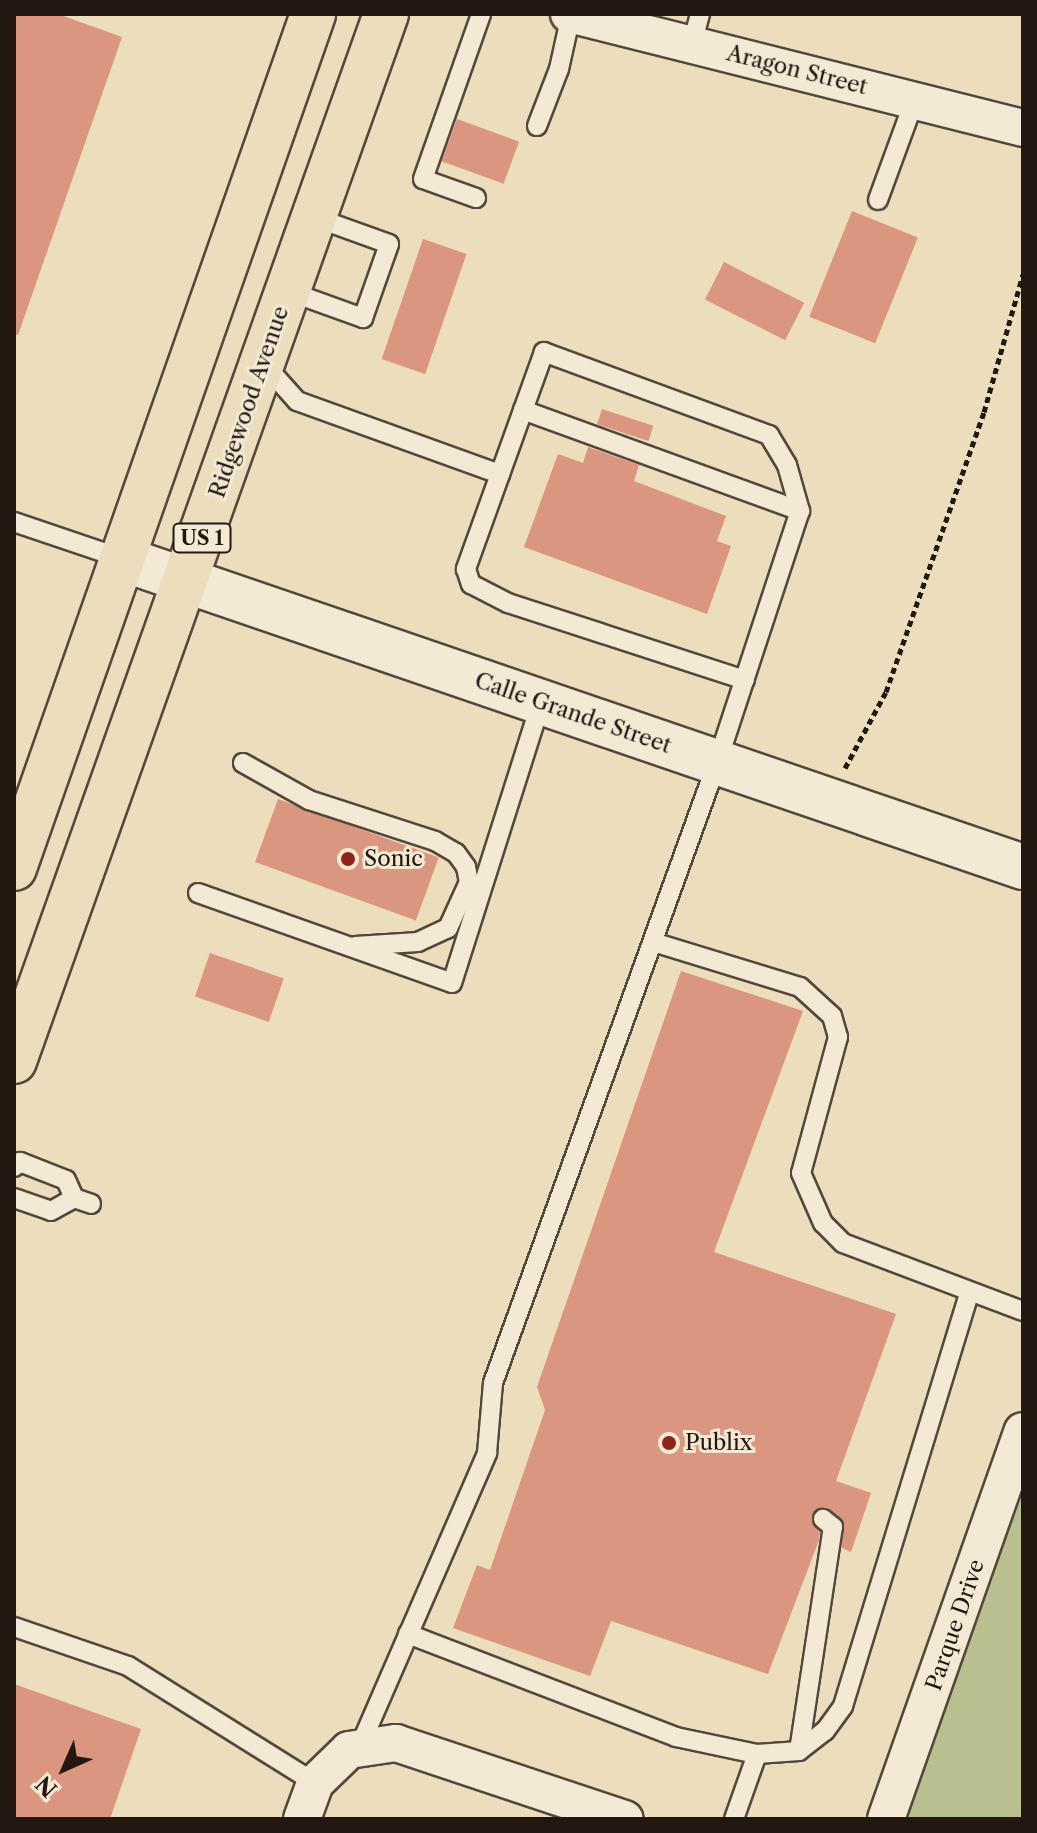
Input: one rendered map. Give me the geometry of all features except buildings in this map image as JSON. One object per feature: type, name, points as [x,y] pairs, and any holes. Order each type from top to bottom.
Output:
[{"type":"main road","points":[[14,868],[313,14]]},
{"type":"main road","name":"Ridgewood Avenue","points":[[14,1061],[386,14]]},
{"type":"street","name":"Aragon Street","points":[[570,14],[696,29],[915,99],[1023,128]]},
{"type":"street","name":"Calle Grande Street","points":[[123,559],[1023,867]]},
{"type":"street","name":"Parque Drive","points":[[886,1819],[1023,1431]]},
{"type":"street","points":[[302,1819],[315,1783],[349,1750],[396,1743],[625,1819]]},
{"type":"lane","points":[[476,198],[423,179],[481,14]]},
{"type":"lane","points":[[537,126],[559,69],[570,14]]},
{"type":"lane","points":[[878,200],[915,99]]},
{"type":"lane","points":[[288,291],[363,318],[389,244],[314,217]]},
{"type":"lane","points":[[359,1748],[487,1453],[493,1383],[717,763],[745,680],[800,511],[787,465],[769,435],[544,352],[466,569],[471,584],[482,593],[745,680]]},
{"type":"lane","points":[[263,363],[297,401],[500,474]]},
{"type":"lane","points":[[523,410],[800,511]]},
{"type":"lane","points":[[14,522],[123,559]]},
{"type":"lane","points":[[198,893],[452,983],[541,703]]},
{"type":"lane","points":[[243,763],[309,800],[435,841],[456,853],[466,867],[469,882],[457,917],[435,937],[349,946]]},
{"type":"lane","points":[[653,942],[800,987],[823,1002],[838,1037],[801,1173],[808,1197],[823,1223],[843,1243],[1023,1311]]},
{"type":"lane","points":[[14,1167],[20,1162],[66,1180],[82,1201],[51,1211],[14,1198]]},
{"type":"lane","points":[[408,1634],[676,1737],[757,1754],[799,1751],[825,1731],[843,1706],[969,1293]]},
{"type":"lane","points":[[799,1751],[833,1527],[823,1519]]},
{"type":"lane","points":[[14,1627],[128,1666],[315,1783]]},
{"type":"lane","points":[[734,1819],[757,1754]]},
{"type":"path","points":[[828,801],[886,692],[984,412],[1023,274]]},
{"type":"green space","points":[[1023,1486],[1023,1819],[906,1819]]},
{"type":"place","name":"Sonic","points":[[348,859]]},
{"type":"place","name":"Publix","points":[[669,1443]]}]
